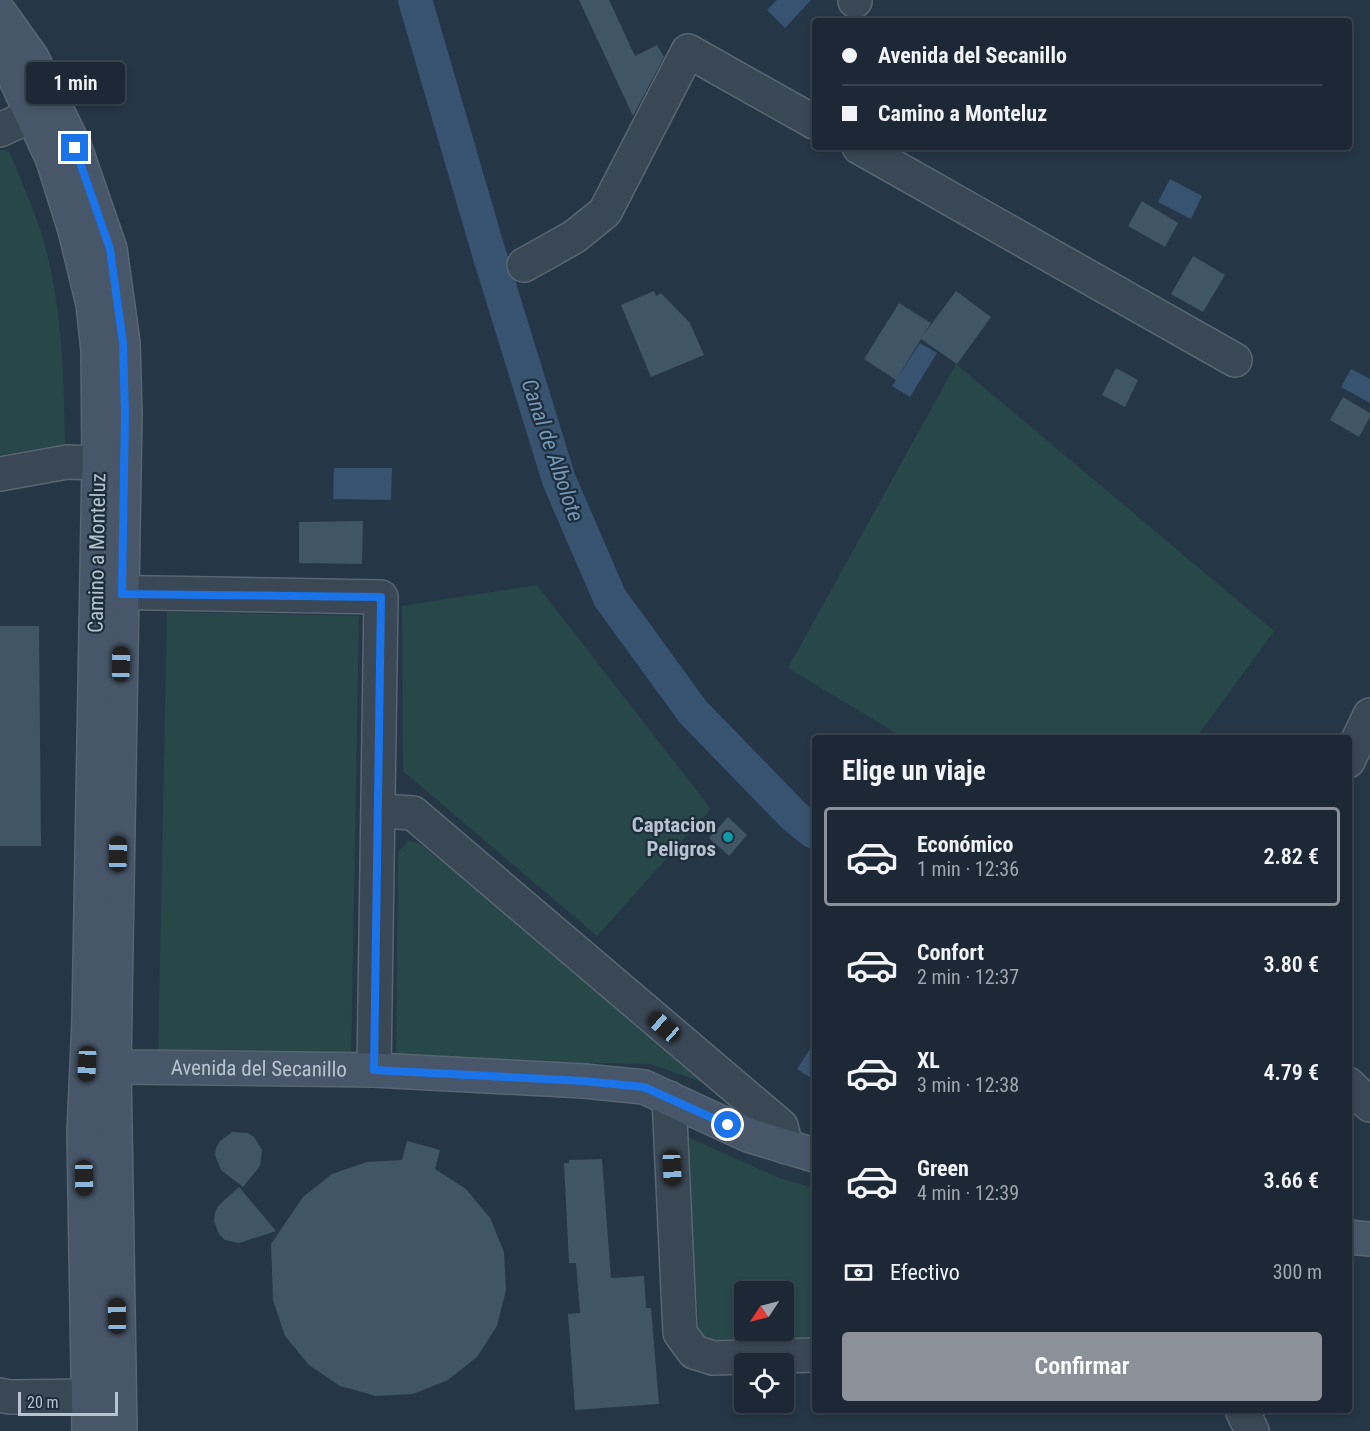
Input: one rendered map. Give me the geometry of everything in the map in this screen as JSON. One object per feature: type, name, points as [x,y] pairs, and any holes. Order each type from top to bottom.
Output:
[{"type":"street","name":"Camino a Monteluz","points":[[0,13],[32,58],[53,160],[75,230],[93,304],[98,350],[99,463],[109,593]]},
{"type":"street","points":[[524,265],[574,237],[605,212],[688,51],[812,121]]},
{"type":"street","name":"Camino a Monteluz","points":[[0,53],[75,148],[110,249],[123,343],[125,414],[109,593],[101,1065],[120,1431]]},
{"type":"street","points":[[0,130],[43,109]]},
{"type":"street","points":[[864,150],[1235,360]]},
{"type":"street","points":[[0,474],[67,462],[99,463]]},
{"type":"street","points":[[109,593],[381,597],[374,1070]]},
{"type":"street","points":[[1352,753],[1370,715]]},
{"type":"street","points":[[379,811],[413,813],[781,1126],[800,1151]]},
{"type":"street","name":"Camino a Monteluz","points":[[89,1431],[84,1132],[101,1065]]},
{"type":"street","name":"Avenida del Secanillo","points":[[101,1065],[374,1070],[584,1081],[644,1087],[748,1135],[800,1151]]},
{"type":"street","points":[[1352,1088],[1370,1105]]},
{"type":"street","points":[[669,1098],[680,1333],[694,1352],[713,1358],[812,1355]]},
{"type":"street","points":[[1352,1237],[1370,1239]]},
{"type":"street","points":[[0,1395],[88,1396]]},
{"type":"street","points":[[1243,1413],[1252,1431]]},
{"type":"green space","points":[[6,150],[10,153],[27,194],[49,261],[58,313],[63,365],[65,444],[0,455],[0,151]]},
{"type":"green space","points":[[956,364],[1274,631],[1198,735],[899,735],[788,668]]},
{"type":"green space","points":[[537,585],[711,809],[597,936],[403,771],[402,606]]},
{"type":"green space","points":[[167,612],[359,616],[351,1060],[158,1056]]},
{"type":"green space","points":[[408,841],[419,843],[730,1092],[650,1064],[396,1060],[398,852]]},
{"type":"green space","points":[[685,1136],[779,1178],[812,1187],[812,1341],[700,1343]]},
{"type":"water","points":[[777,0],[811,0],[785,28],[767,10]]},
{"type":"water","points":[[1170,179],[1202,196],[1191,219],[1158,202]]},
{"type":"water","points":[[920,343],[937,353],[910,397],[892,386]]},
{"type":"water","points":[[1351,369],[1370,379],[1370,403],[1341,387]]},
{"type":"water","points":[[334,468],[392,468],[391,500],[333,499]]},
{"type":"water","points":[[812,1046],[812,1079],[797,1069]]},
{"type":"building","points":[[579,0],[609,0],[635,56],[657,45],[664,57],[633,116]]},
{"type":"building","points":[[1142,201],[1178,223],[1165,247],[1128,226]]},
{"type":"building","points":[[1193,256],[1225,275],[1203,312],[1171,294]]},
{"type":"building","points":[[654,291],[656,296],[661,293],[690,323],[704,355],[651,377],[621,305]]},
{"type":"building","points":[[956,291],[991,317],[957,364],[921,339],[896,380],[864,359],[899,303],[931,323],[922,337]]},
{"type":"building","points":[[1116,368],[1138,380],[1125,407],[1102,395]]},
{"type":"building","points":[[1343,397],[1370,413],[1359,437],[1330,420]]},
{"type":"building","points":[[363,521],[362,564],[299,563],[299,522]]},
{"type":"building","points":[[0,626],[39,626],[41,846],[0,846]]},
{"type":"building","name":"Captacion Peligros","points":[[728,817],[747,835],[729,856],[709,838]]},
{"type":"building","points":[[232,1132],[248,1133],[254,1137],[262,1150],[260,1166],[243,1187],[221,1170],[215,1155],[220,1141]]},
{"type":"building","points":[[407,1141],[440,1150],[435,1169],[466,1189],[490,1218],[504,1252],[506,1290],[497,1326],[477,1357],[448,1380],[413,1394],[376,1396],[340,1386],[309,1365],[285,1336],[273,1300],[271,1244],[303,1197],[332,1174],[367,1162],[402,1160]]},
{"type":"building","points":[[602,1159],[611,1278],[644,1276],[646,1308],[651,1308],[659,1404],[575,1410],[568,1314],[580,1313],[576,1263],[569,1263],[564,1163],[569,1163],[569,1160]]},
{"type":"building","points":[[239,1187],[276,1231],[239,1243],[225,1240],[219,1234],[214,1221],[215,1213],[218,1206]]},
{"type":"waterway","name":"Canal de Albolote","points":[[415,0],[488,250],[559,480],[610,598],[693,712],[795,817],[812,830]]},
{"type":"place","name":"Captacion Peligros","points":[[728,837]]},
{"type":"route","points":[[75,148],[110,249],[123,343],[125,414],[122,594],[381,597],[374,1070],[584,1081],[644,1087],[728,1125]]}]
